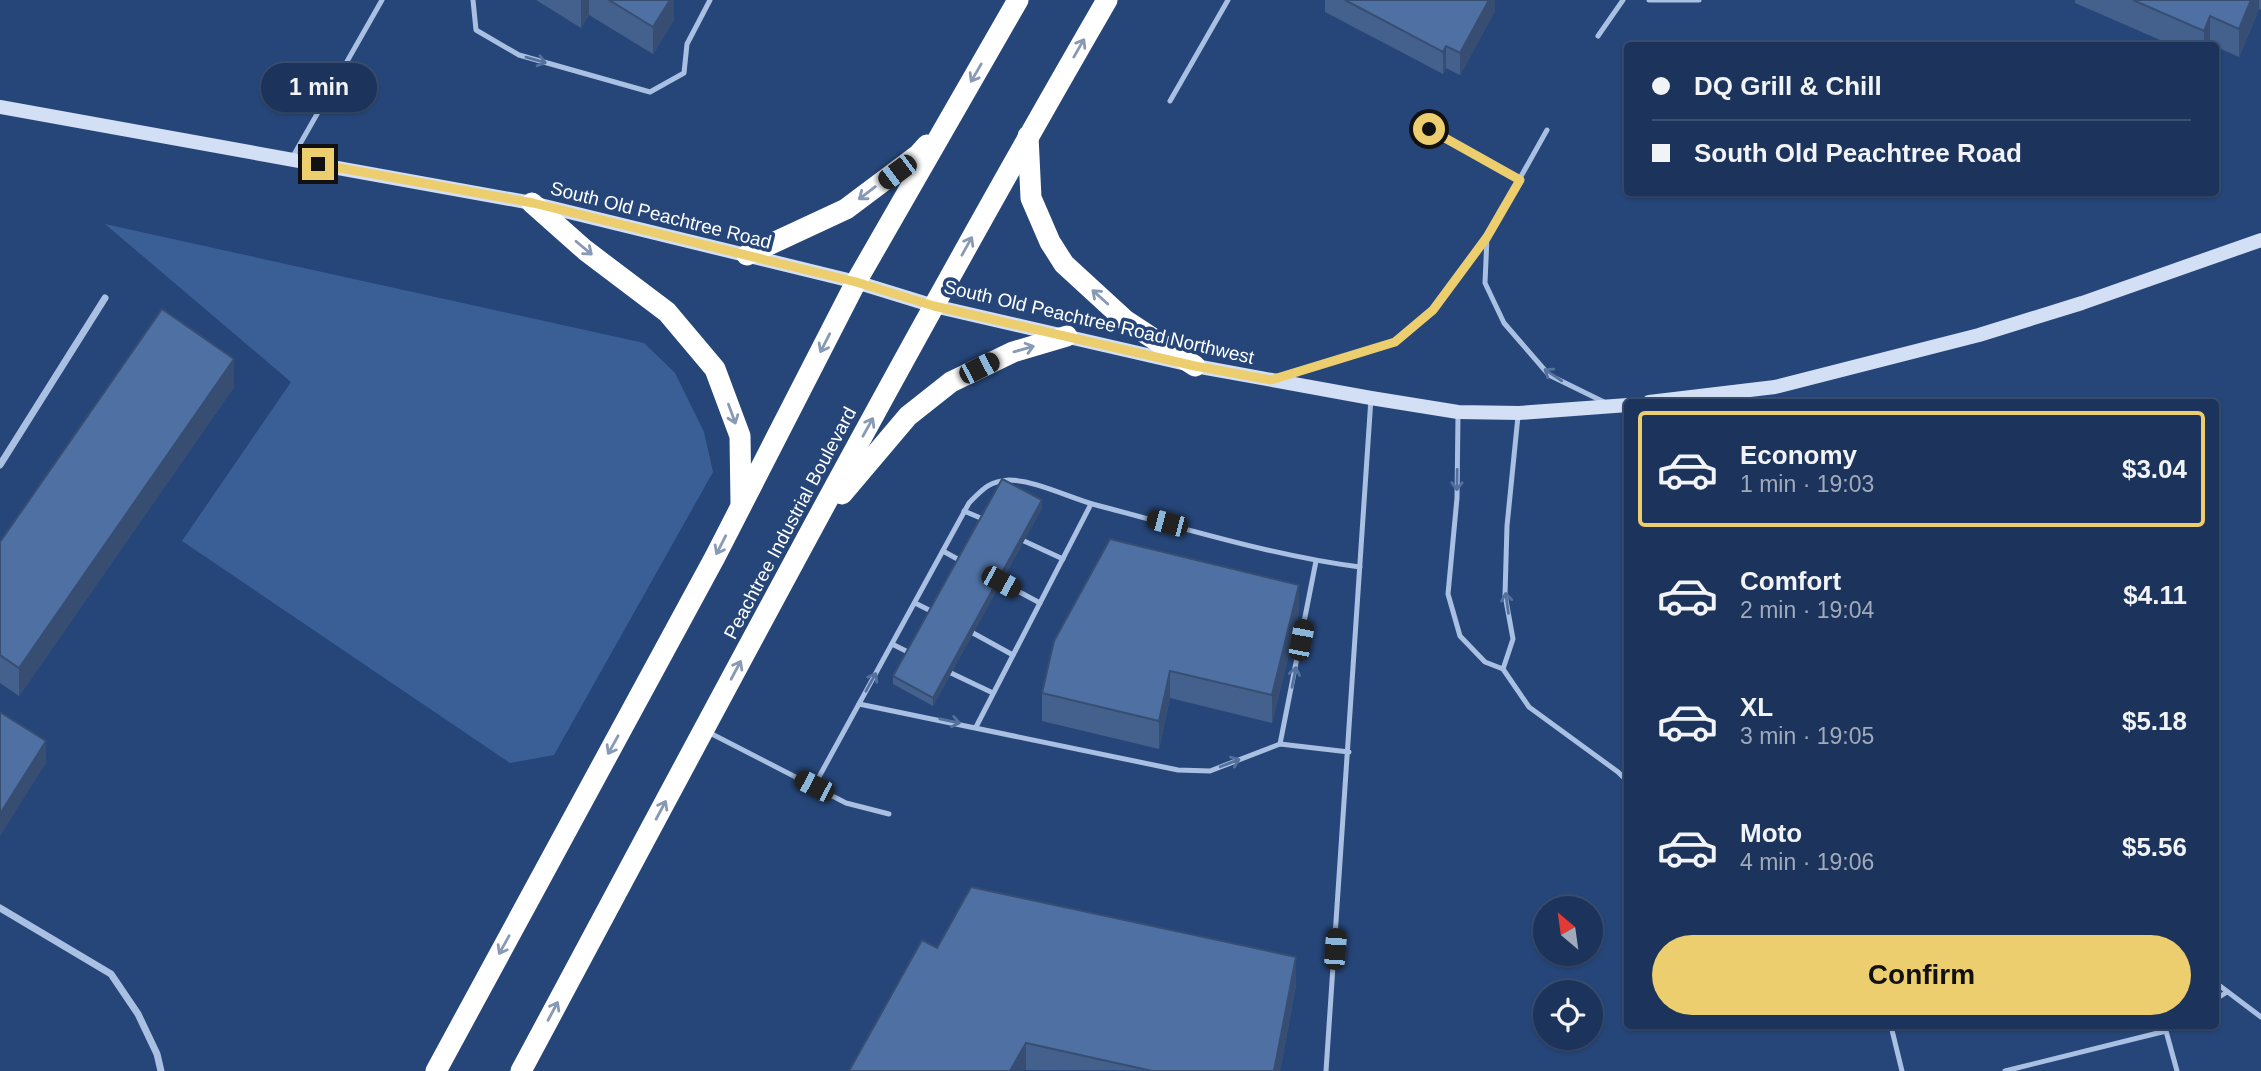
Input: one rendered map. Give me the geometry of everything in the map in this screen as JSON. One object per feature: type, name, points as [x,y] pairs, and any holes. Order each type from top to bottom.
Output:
[{"type":"highway","points":[[436,1071],[741,508],[856,282],[1018,0]]},
{"type":"highway","name":"Peachtree Industrial Boulevard","points":[[521,1071],[934,306],[1107,0]]},
{"type":"highway","points":[[747,255],[846,209],[918,155],[953,114]]},
{"type":"highway","points":[[1028,136],[1031,198],[1050,242],[1064,264],[1125,320],[1195,366]]},
{"type":"highway","points":[[533,203],[585,250],[667,312],[715,369],[740,436],[741,508]]},
{"type":"highway","points":[[822,512],[835,502],[908,416],[951,382],[1013,352],[1067,336]]},
{"type":"street","name":"South Old Peachtree Road","points":[[0,107],[533,203],[856,282]]},
{"type":"street","points":[[1674,399],[1775,387],[1979,335],[2082,303],[2261,240]]},
{"type":"street","name":"South Old Peachtree Road Northwest","points":[[856,282],[934,306],[1195,366],[1371,398],[1458,412],[1519,413],[1620,406]]},
{"type":"street","points":[[0,465],[105,298]]},
{"type":"street","points":[[0,908],[111,974],[138,1014],[157,1054],[161,1071]]},
{"type":"lane","points":[[291,159],[382,0]]},
{"type":"lane","points":[[473,0],[476,30],[519,55],[650,92],[684,73],[687,44],[710,0]]},
{"type":"lane","points":[[1170,101],[1228,0]]},
{"type":"lane","points":[[1598,36],[1623,0]]},
{"type":"lane","points":[[1649,0],[1699,0]]},
{"type":"lane","points":[[1429,129],[1520,180]]},
{"type":"lane","points":[[1271,380],[1395,342],[1433,310],[1487,237],[1547,130]]},
{"type":"lane","points":[[1487,237],[1485,283],[1504,323],[1549,375],[1620,406]]},
{"type":"lane","points":[[1326,1071],[1371,398]]},
{"type":"lane","points":[[1458,412],[1457,498],[1448,594],[1460,636],[1485,662],[1503,669],[1528,706],[1624,778]]},
{"type":"lane","points":[[1503,669],[1513,639],[1505,595],[1507,526],[1519,413]]},
{"type":"lane","points":[[814,786],[964,511],[988,484],[1010,480],[1035,485],[1091,504],[1317,561],[1360,566]]},
{"type":"lane","points":[[976,727],[1091,504]]},
{"type":"lane","points":[[964,511],[984,519]]},
{"type":"lane","points":[[1024,541],[1063,559]]},
{"type":"lane","points":[[943,551],[961,561]]},
{"type":"lane","points":[[1280,744],[1317,561]]},
{"type":"lane","points":[[1001,582],[1040,603]]},
{"type":"lane","points":[[915,603],[933,612]]},
{"type":"lane","points":[[973,633],[1013,655]]},
{"type":"lane","points":[[892,644],[910,653]]},
{"type":"lane","points":[[951,673],[993,693]]},
{"type":"lane","points":[[859,704],[1178,769],[1210,771],[1280,744],[1349,751]]},
{"type":"lane","points":[[704,730],[846,803],[889,814]]},
{"type":"lane","points":[[2219,985],[2261,1017]]},
{"type":"lane","points":[[2219,997],[2227,992]]},
{"type":"lane","points":[[1892,1029],[1902,1071]]},
{"type":"lane","points":[[2005,1071],[2169,1029]]},
{"type":"lane","points":[[2166,1031],[2177,1071]]},
{"type":"shaded area","points":[[105,224],[644,343],[675,373],[704,432],[713,472],[554,755],[510,763],[182,541],[291,382]]},
{"type":"building","points":[[609,0],[670,0],[653,27]]},
{"type":"building","points":[[1345,0],[1489,0],[1460,53],[1446,46],[1443,52]]},
{"type":"building","points":[[2133,0],[2251,0],[2239,29],[2210,16],[2204,31]]},
{"type":"building","points":[[162,309],[234,359],[19,668],[0,655],[0,542]]},
{"type":"building","points":[[1002,479],[1042,500],[933,698],[893,676]]},
{"type":"building","points":[[1110,539],[1299,585],[1272,695],[1170,671],[1159,721],[1042,693],[1054,641]]},
{"type":"building","points":[[0,712],[46,741],[0,814]]},
{"type":"building","points":[[971,887],[1296,957],[1274,1071],[1152,1071],[1026,1043],[1010,1071],[849,1071],[922,940],[937,948]]},
{"type":"route","points":[[318,164],[533,203],[856,282],[934,306],[1195,366],[1271,380],[1395,342],[1433,310],[1487,237],[1520,180],[1429,129]]}]
